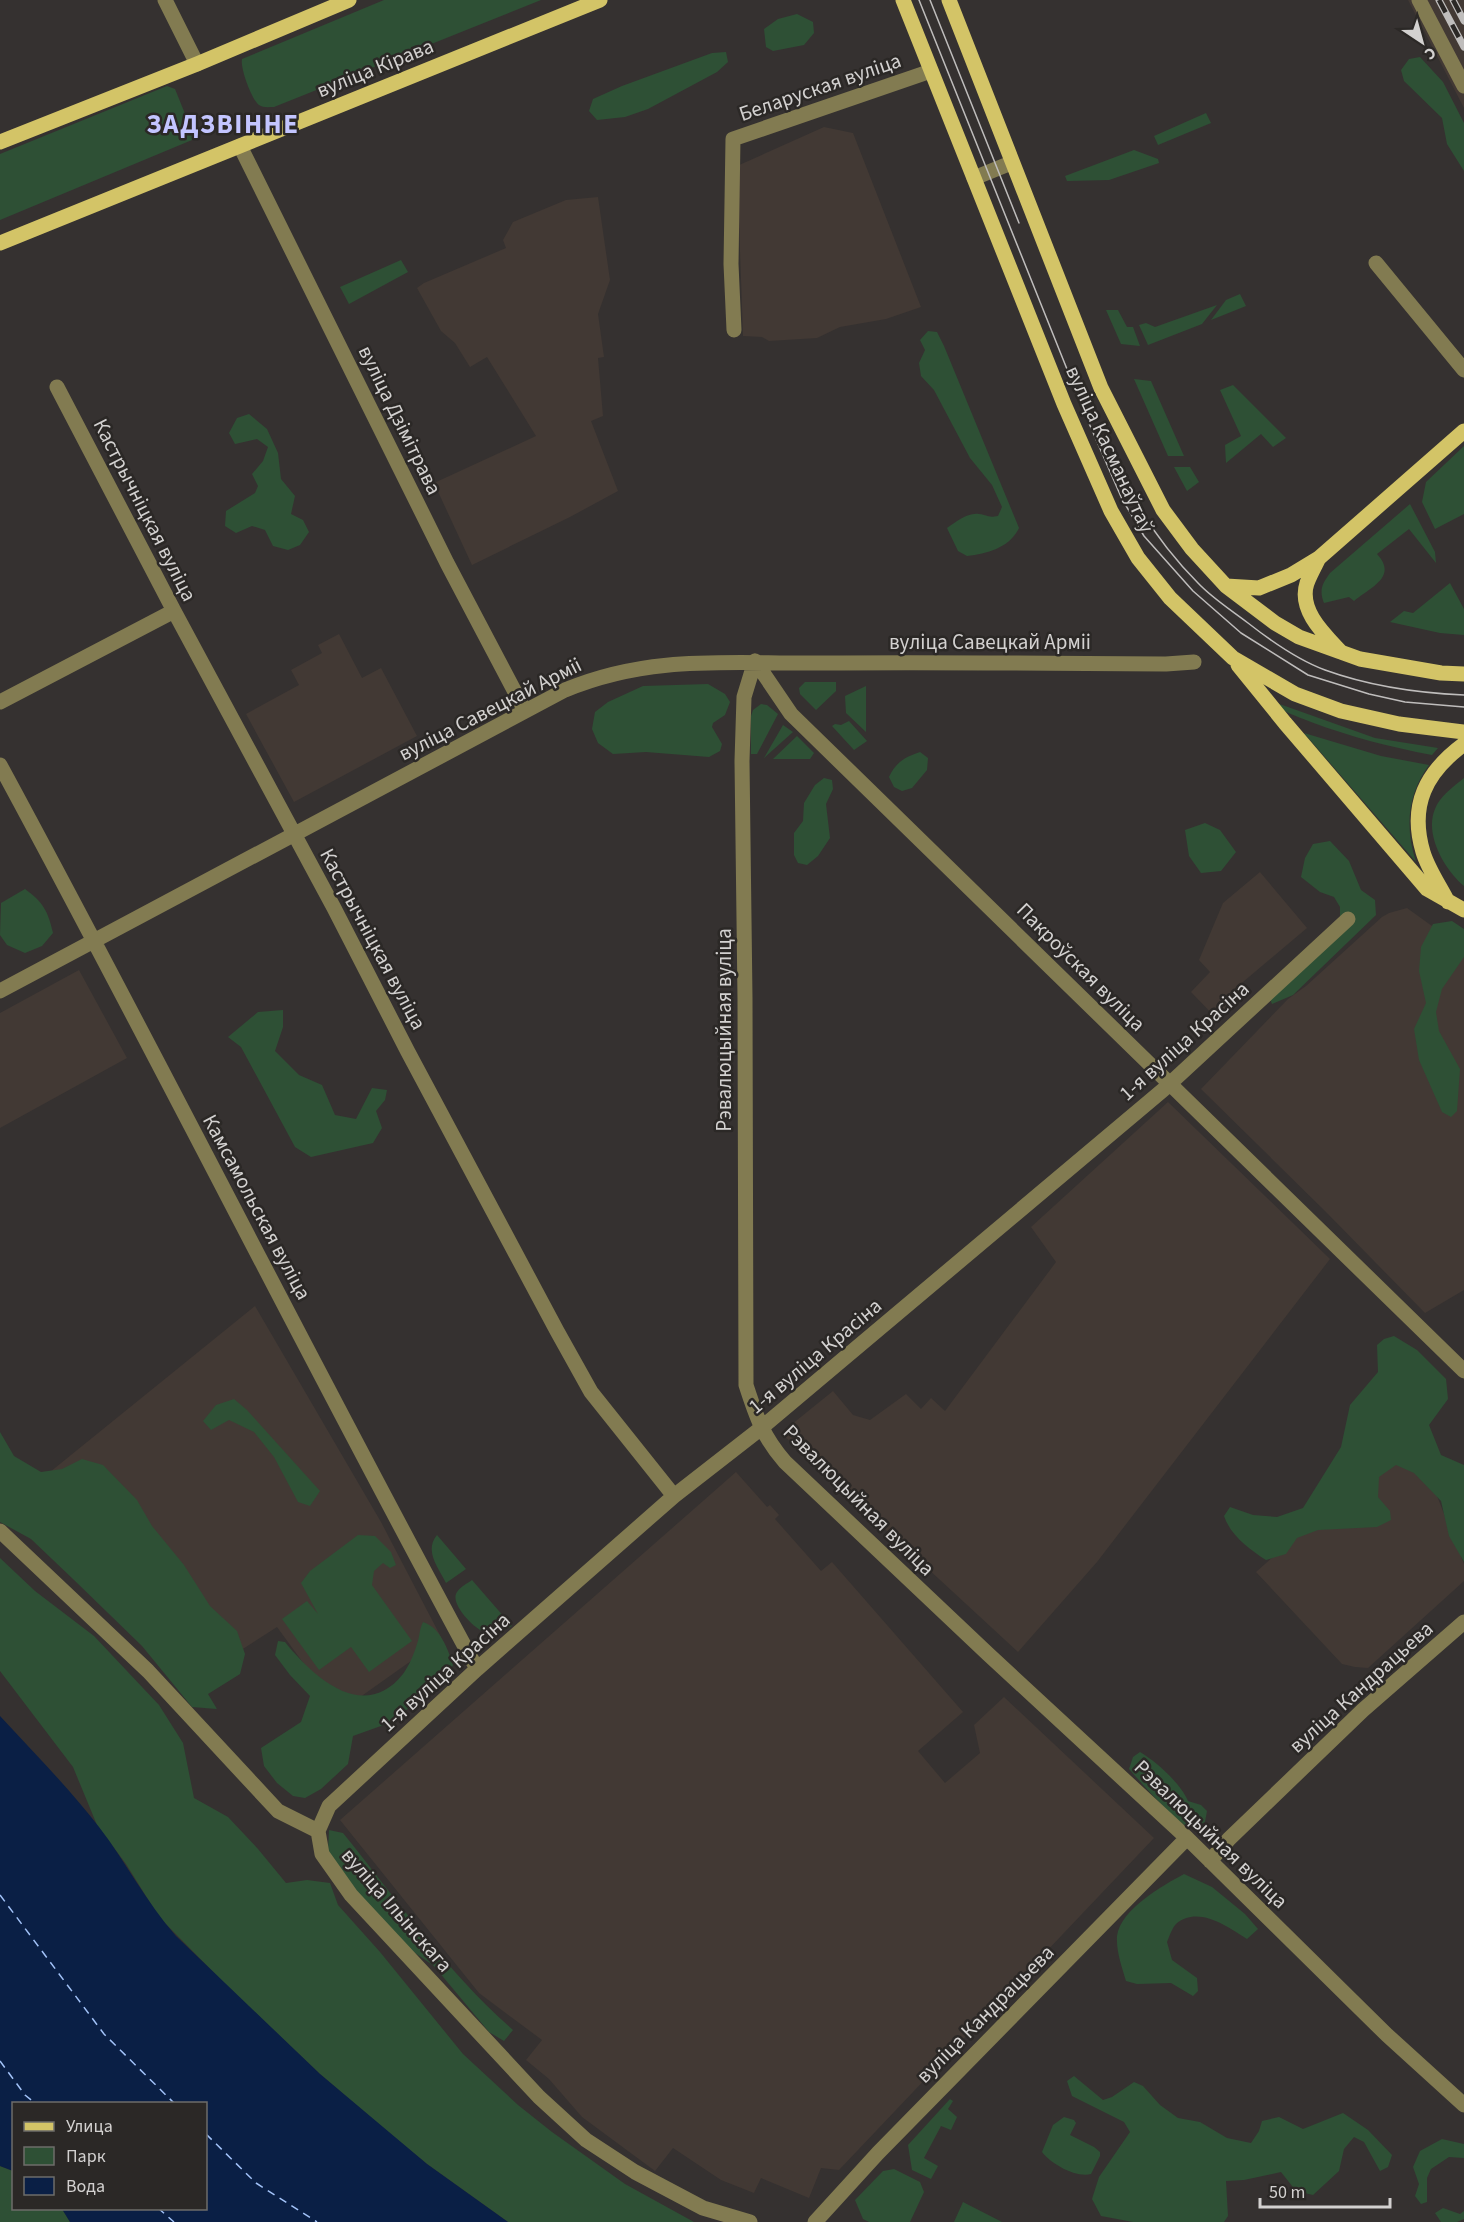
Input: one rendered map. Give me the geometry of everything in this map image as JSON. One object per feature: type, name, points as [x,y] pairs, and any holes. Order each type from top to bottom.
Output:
[{"type":"main road","points":[[0,142],[349,0]]},
{"type":"main road","name":"вуліца Кірава","points":[[0,243],[600,0]]},
{"type":"main road","name":"вуліца Касманаўтаў","points":[[903,0],[1064,404],[1111,511],[1144,566],[1170,598],[1233,658],[1295,694],[1341,711],[1399,724],[1464,732]]},
{"type":"main road","name":"вуліца Касманаўтаў","points":[[949,0],[1101,388],[1163,510],[1192,549],[1226,586],[1275,623],[1299,637],[1360,659],[1441,673],[1464,674]]},
{"type":"main road","points":[[1226,586],[1259,588],[1291,575],[1319,558],[1464,431]]},
{"type":"main road","points":[[1319,558],[1306,586],[1307,604],[1316,625],[1344,655]]},
{"type":"main road","points":[[1233,658],[1257,690],[1427,890],[1464,910]]},
{"type":"main road","points":[[1448,902],[1423,853],[1417,817],[1424,787],[1453,752],[1464,744]]},
{"type":"street","points":[[165,0],[198,63]]},
{"type":"street","points":[[1419,0],[1464,86]]},
{"type":"street","name":"Беларуская вуліца","points":[[735,330],[731,264],[733,139],[931,71]]},
{"type":"street","name":"вуліца Дзімітрава","points":[[240,146],[443,554],[525,711]]},
{"type":"street","points":[[974,178],[1011,163]]},
{"type":"street","points":[[1376,264],[1464,370]]},
{"type":"street","name":"Кастрычніцкая вуліца","points":[[57,387],[408,1052],[591,1392],[674,1496]]},
{"type":"street","points":[[0,702],[174,611]]},
{"type":"street","name":"Пакроўская вуліца","points":[[755,661],[791,714],[1464,1371]]},
{"type":"street","name":"Рэвалюцыйная вуліца","points":[[755,661],[744,697],[742,761],[746,1385],[760,1429],[772,1448],[785,1462],[979,1647],[1187,1838],[1386,2035],[1464,2104]]},
{"type":"street","name":"вуліца Савецкай Арміі","points":[[0,991],[94,939],[583,682],[623,671],[696,662],[1166,664],[1194,662]]},
{"type":"street","name":"Камсамольская вуліца","points":[[0,765],[94,939],[477,1669]]},
{"type":"street","name":"1-я вуліца Красіна","points":[[318,1831],[329,1806],[477,1669],[674,1496],[760,1429],[1169,1084],[1348,919]]},
{"type":"street","points":[[0,1531],[148,1671],[278,1811],[318,1831]]},
{"type":"street","name":"вуліца Кандрацьева","points":[[1210,1861],[1229,1839],[1363,1710],[1464,1622]]},
{"type":"street","name":"вуліца Ільінскага","points":[[318,1831],[322,1854],[351,1895],[539,2097],[586,2140],[635,2172],[703,2208],[750,2222]]},
{"type":"street","name":"вуліца Кандрацьева","points":[[815,2222],[878,2152],[1187,1838]]},
{"type":"shaded area","points":[[1408,0],[1464,0],[1464,108]]},
{"type":"shaded area","points":[[824,127],[853,133],[921,307],[886,319],[840,327],[817,338],[769,341],[762,337],[743,336],[737,166]]},
{"type":"shaded area","points":[[598,197],[610,280],[598,314],[604,357],[598,358],[603,416],[591,421],[618,491],[472,565],[434,483],[536,436],[487,357],[470,367],[455,343],[441,331],[417,288],[506,248],[503,240],[513,222],[566,200]]},
{"type":"shaded area","points":[[339,634],[362,678],[381,668],[417,736],[294,802],[246,714],[299,685],[291,670],[322,653],[318,645]]},
{"type":"shaded area","points":[[1260,872],[1307,928],[1224,998],[1231,1007],[1218,1020],[1191,992],[1210,972],[1199,960],[1223,903]]},
{"type":"shaded area","points":[[1407,908],[1464,949],[1464,1290],[1425,1313],[1201,1089],[1288,999],[1306,986],[1382,917]]},
{"type":"shaded area","points":[[79,970],[127,1058],[0,1128],[0,1013]]},
{"type":"shaded area","points":[[1168,1102],[1330,1259],[1097,1562],[1018,1652],[781,1433],[833,1391],[853,1415],[870,1420],[906,1394],[921,1409],[931,1398],[945,1411],[1056,1262],[1031,1227]]},
{"type":"shaded area","points":[[255,1306],[381,1522],[442,1639],[339,1712],[277,1627],[184,1687],[29,1489]]},
{"type":"shaded area","points":[[1405,1440],[1435,1491],[1464,1564],[1464,1581],[1368,1668],[1342,1664],[1256,1572]]},
{"type":"shaded area","points":[[736,1472],[767,1507],[770,1505],[779,1515],[775,1519],[821,1571],[832,1562],[963,1712],[918,1751],[945,1783],[980,1753],[974,1725],[1004,1697],[1154,1838],[839,2170],[821,2168],[809,2198],[761,2178],[754,2193],[721,2180],[673,2148],[655,2171],[582,2117],[549,2079],[526,2060],[542,2040],[479,1993],[340,1820]]},
{"type":"green space","points":[[384,0],[541,0],[274,107],[262,107],[256,102],[245,76],[242,59]]},
{"type":"green space","points":[[797,14],[813,22],[814,33],[804,45],[773,51],[766,47],[764,29],[778,19]]},
{"type":"green space","points":[[726,52],[728,62],[717,72],[648,109],[625,117],[597,120],[589,111],[593,99],[622,86],[712,53]]},
{"type":"green space","points":[[1420,57],[1443,82],[1464,123],[1464,171],[1447,144],[1442,118],[1404,81],[1401,70],[1409,59]]},
{"type":"green space","points":[[167,86],[175,89],[194,136],[192,140],[0,220],[0,154]]},
{"type":"green space","points":[[1206,113],[1211,123],[1158,145],[1154,136]]},
{"type":"green space","points":[[1134,150],[1158,159],[1159,163],[1109,180],[1067,181],[1065,176]]},
{"type":"green space","points":[[401,260],[408,272],[349,304],[340,287]]},
{"type":"green space","points":[[1240,294],[1246,306],[1211,320],[1226,300]]},
{"type":"green space","points":[[1217,305],[1202,324],[1148,345],[1139,325],[1146,323],[1155,327]]},
{"type":"green space","points":[[1106,310],[1118,310],[1127,327],[1133,327],[1140,346],[1121,344]]},
{"type":"green space","points":[[928,331],[937,332],[944,346],[1019,528],[1004,545],[983,553],[967,556],[958,551],[947,528],[971,514],[998,516],[1002,507],[992,485],[970,458],[934,390],[921,376],[919,363],[925,350],[920,340]]},
{"type":"green space","points":[[1134,379],[1151,381],[1184,456],[1168,456]]},
{"type":"green space","points":[[1233,385],[1286,438],[1273,447],[1261,434],[1226,463],[1225,445],[1241,436],[1220,390]]},
{"type":"green space","points":[[249,414],[267,429],[278,453],[281,479],[295,496],[291,514],[303,520],[309,532],[300,545],[288,550],[273,546],[265,530],[252,526],[236,533],[225,526],[226,511],[255,493],[258,486],[252,474],[263,461],[268,447],[257,439],[235,444],[229,433],[237,418]]},
{"type":"green space","points":[[1464,446],[1464,514],[1435,529],[1422,502],[1426,482]]},
{"type":"green space","points":[[1174,467],[1190,467],[1199,482],[1187,491]]},
{"type":"green space","points":[[1410,504],[1435,552],[1436,563],[1409,529],[1377,554],[1385,569],[1380,581],[1354,601],[1349,597],[1324,603],[1322,587],[1330,573]]},
{"type":"green space","points":[[1450,583],[1464,609],[1464,635],[1440,633],[1390,622],[1404,611],[1413,613]]},
{"type":"green space","points":[[805,682],[836,682],[836,691],[816,710],[800,694],[799,688]]},
{"type":"green space","points":[[708,684],[725,694],[730,702],[725,715],[713,723],[712,727],[722,744],[720,751],[709,757],[646,752],[613,754],[598,743],[592,729],[595,712],[608,702],[643,686]]},
{"type":"green space","points":[[866,686],[866,732],[846,713],[845,696]]},
{"type":"green space","points":[[1271,701],[1375,738],[1438,748],[1432,755],[1356,737],[1295,716]]},
{"type":"green space","points":[[761,704],[767,705],[778,714],[757,754],[751,754],[751,716],[753,710]]},
{"type":"green space","points":[[849,721],[867,741],[854,750],[832,726]]},
{"type":"green space","points":[[783,725],[793,732],[764,758]]},
{"type":"green space","points":[[1304,733],[1381,756],[1429,765],[1416,788],[1410,812],[1410,837],[1416,862]]},
{"type":"green space","points":[[797,736],[814,753],[810,759],[773,759]]},
{"type":"green space","points":[[920,752],[928,758],[927,770],[912,788],[902,791],[894,787],[889,777],[895,767],[905,758]]},
{"type":"green space","points":[[824,778],[832,780],[833,789],[826,804],[830,838],[818,856],[807,865],[798,863],[794,855],[794,833],[803,821],[804,803],[815,785]]},
{"type":"green space","points":[[1464,778],[1464,886],[1450,871],[1438,851],[1434,841],[1432,819],[1440,800]]},
{"type":"green space","points":[[1205,823],[1220,830],[1236,852],[1221,871],[1201,873],[1189,856],[1185,830]]},
{"type":"green space","points":[[1330,841],[1349,861],[1361,890],[1375,900],[1376,915],[1293,995],[1272,1004],[1268,994],[1340,929],[1340,907],[1334,897],[1320,892],[1301,877],[1305,858],[1313,844]]},
{"type":"green space","points":[[25,889],[44,908],[53,933],[42,946],[25,953],[7,945],[0,935],[1,903]]},
{"type":"green space","points":[[1452,921],[1464,929],[1464,957],[1442,989],[1436,1012],[1439,1031],[1460,1069],[1457,1111],[1451,1117],[1442,1112],[1419,1060],[1414,1029],[1426,1003],[1419,971],[1421,947],[1433,924]]},
{"type":"green space","points":[[283,1010],[283,1027],[275,1051],[299,1075],[322,1085],[335,1115],[356,1119],[372,1088],[387,1090],[385,1100],[376,1111],[382,1128],[373,1143],[311,1157],[295,1147],[241,1047],[228,1037],[258,1012]]},
{"type":"green space","points":[[1394,1336],[1417,1350],[1446,1379],[1448,1399],[1429,1425],[1441,1455],[1464,1465],[1464,1562],[1449,1536],[1441,1501],[1414,1473],[1396,1465],[1379,1477],[1378,1497],[1390,1511],[1391,1520],[1377,1527],[1318,1530],[1297,1538],[1286,1554],[1266,1560],[1236,1536],[1224,1516],[1230,1507],[1253,1515],[1277,1517],[1303,1508],[1341,1447],[1350,1405],[1378,1372],[1377,1345],[1384,1339]]},
{"type":"green space","points":[[234,1399],[247,1410],[320,1491],[310,1506],[298,1502],[274,1457],[254,1432],[229,1420],[211,1430],[203,1421],[216,1405]]},
{"type":"green space","points":[[0,1432],[14,1456],[41,1472],[62,1469],[82,1459],[103,1465],[137,1500],[152,1526],[184,1565],[210,1606],[237,1631],[245,1654],[240,1674],[208,1694],[217,1709],[192,1707],[142,1646],[73,1579],[31,1539],[0,1522]]},
{"type":"green space","points":[[358,1535],[375,1536],[391,1552],[396,1565],[390,1568],[383,1563],[374,1571],[372,1585],[412,1641],[369,1672],[351,1647],[319,1670],[282,1619],[307,1601],[318,1614],[301,1583],[310,1571]]},
{"type":"green space","points":[[437,1535],[466,1569],[446,1583],[432,1553],[433,1541]]},
{"type":"green space","points":[[0,1558],[35,1591],[94,1636],[159,1705],[183,1743],[194,1798],[228,1817],[286,1883],[307,1880],[330,1883],[338,1905],[380,1952],[463,2054],[518,2105],[625,2184],[694,2222],[508,2222],[427,2164],[382,2127],[320,2074],[228,1987],[159,1917],[126,1864],[97,1825],[73,1767],[0,1671]]},
{"type":"green space","points":[[472,1580],[512,1626],[496,1633],[489,1633],[480,1630],[464,1615],[455,1597],[460,1588]]},
{"type":"green space","points":[[423,1622],[439,1634],[446,1646],[453,1665],[448,1675],[392,1722],[353,1736],[348,1764],[321,1789],[305,1798],[293,1796],[277,1783],[264,1766],[261,1748],[301,1722],[310,1696],[275,1655],[278,1641],[285,1642],[310,1669],[340,1690],[356,1695],[372,1695],[388,1688],[403,1674],[414,1652]]},
{"type":"green space","points":[[1140,1752],[1168,1774],[1188,1801],[1201,1805],[1207,1811],[1205,1822],[1194,1826],[1181,1823],[1149,1791],[1129,1769],[1133,1757]]},
{"type":"green space","points":[[329,1830],[343,1833],[445,1961],[513,2030],[504,2041],[489,2032],[434,1966],[405,1946],[355,1892],[328,1851]]},
{"type":"green space","points":[[1184,1874],[1212,1887],[1245,1914],[1258,1929],[1247,1939],[1222,1924],[1203,1917],[1185,1919],[1176,1924],[1167,1942],[1172,1960],[1197,1978],[1198,1991],[1193,1996],[1171,1983],[1137,1984],[1126,1981],[1117,1942],[1120,1926],[1134,1908],[1154,1892]]},
{"type":"green space","points":[[1074,2076],[1103,2100],[1112,2097],[1134,2082],[1143,2086],[1160,2105],[1178,2118],[1200,2122],[1227,2138],[1251,2143],[1262,2121],[1279,2117],[1303,2129],[1343,2113],[1368,2130],[1392,2155],[1388,2167],[1380,2171],[1364,2142],[1354,2137],[1344,2149],[1339,2171],[1313,2195],[1296,2191],[1281,2172],[1244,2180],[1226,2181],[1228,2216],[1224,2222],[1133,2222],[1101,2216],[1092,2199],[1099,2177],[1130,2132],[1124,2122],[1072,2096],[1067,2081]]},
{"type":"green space","points":[[950,2099],[953,2101],[948,2109],[957,2117],[951,2130],[941,2126],[924,2158],[938,2166],[931,2179],[912,2170],[908,2145]]},
{"type":"green space","points":[[1064,2117],[1076,2123],[1070,2135],[1100,2152],[1091,2174],[1078,2174],[1064,2169],[1042,2152],[1053,2125]]},
{"type":"green space","points":[[1442,2139],[1464,2144],[1464,2158],[1449,2157],[1431,2169],[1427,2178],[1427,2202],[1421,2204],[1415,2196],[1419,2184],[1413,2167],[1420,2151]]},
{"type":"green space","points":[[0,2166],[12,2171],[12,2210],[63,2210],[70,2222],[0,2222]]},
{"type":"green space","points":[[894,2169],[920,2182],[924,2192],[910,2222],[869,2222],[863,2219],[855,2200],[883,2171]]},
{"type":"green space","points":[[963,2202],[1002,2222],[954,2222]]},
{"type":"green space","points":[[1443,2208],[1460,2214],[1464,2211],[1464,2219],[1457,2222],[1441,2222],[1435,2213]]},
{"type":"water","points":[[0,1716],[63,1784],[109,1840],[155,1910],[176,1936],[320,2074],[427,2164],[508,2222],[70,2222],[63,2210],[207,2210],[207,2102],[12,2102],[12,2171],[0,2166]]},
{"type":"ferry route","points":[[0,1895],[104,2034],[173,2102]]},
{"type":"ferry route","points":[[0,2061],[25,2095],[34,2102]]},
{"type":"ferry route","points":[[207,2135],[256,2183],[317,2222]]},
{"type":"ferry route","points":[[160,2210],[174,2222]]},
{"type":"tram line","points":[[919,0],[1085,414],[1122,499],[1144,536],[1193,591],[1241,633],[1308,675],[1369,694],[1405,702],[1464,707]]},
{"type":"tram line","points":[[930,0],[1019,223]]},
{"type":"tram line","points":[[1117,468],[1134,499],[1174,557],[1215,599],[1266,637],[1305,661],[1342,676],[1411,690],[1464,695]]},
{"type":"railway","points":[[1439,0],[1464,47]]},
{"type":"railway","points":[[1453,0],[1464,21]]},
{"type":"district","name":"ЗАДЗВІННЕ","points":[[223,124]]}]
